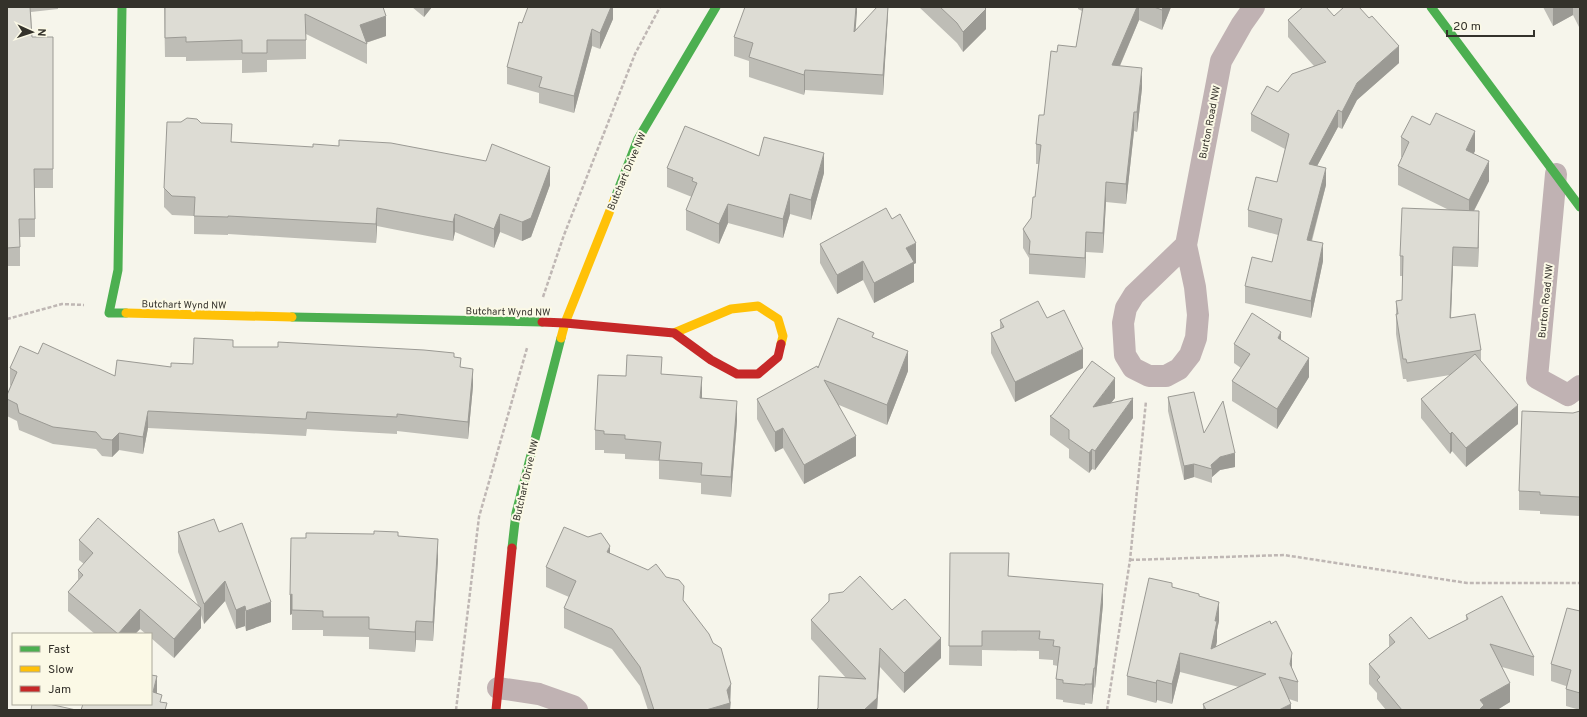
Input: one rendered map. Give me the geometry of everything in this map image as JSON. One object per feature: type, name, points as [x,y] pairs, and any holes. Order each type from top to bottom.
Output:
[{"type":"street","points":[[109,314],[118,270],[122,7]]},
{"type":"street","name":"Butchart Drive NW","points":[[496,710],[516,513],[565,323],[638,139],[716,7]]},
{"type":"street","name":"Burton Road NW","points":[[1149,376],[1166,376],[1179,369],[1190,355],[1196,338],[1198,315],[1195,287],[1186,245],[1221,61],[1242,24],[1254,7]]},
{"type":"street","points":[[1431,7],[1580,207]]},
{"type":"street","name":"Burton Road NW","points":[[1556,174],[1537,378],[1568,395],[1580,386]]},
{"type":"street","points":[[1149,376],[1133,368],[1125,354],[1123,322],[1126,308],[1134,295],[1186,245]]},
{"type":"street","points":[[565,323],[674,333],[731,309],[758,306],[778,319],[783,336],[778,357],[758,374],[737,374],[711,360],[674,333]]},
{"type":"street","name":"Butchart Wynd NW","points":[[109,314],[565,323]]},
{"type":"street","points":[[498,688],[539,694],[573,706],[576,710]]},
{"type":"path","points":[[7,319],[62,304],[84,305],[109,314]]},
{"type":"path","points":[[1107,710],[1130,560],[1149,376]]},
{"type":"path","points":[[1130,560],[1284,555],[1468,583],[1580,583]]},
{"type":"building","points":[[7,7],[30,7],[32,37],[53,37],[53,169],[34,169],[35,219],[19,219],[20,247],[7,248]]},
{"type":"building","points":[[165,7],[383,7],[386,16],[360,25],[367,44],[305,14],[306,40],[267,40],[267,53],[242,53],[242,40],[186,42],[186,37],[165,38]]},
{"type":"building","points":[[528,7],[611,7],[600,33],[592,29],[574,96],[539,87],[542,77],[507,67],[519,22],[522,23]]},
{"type":"building","points":[[745,7],[856,7],[854,32],[877,7],[888,7],[883,75],[805,70],[804,75],[749,57],[753,43],[734,37]]},
{"type":"building","points":[[940,7],[984,7],[986,9],[963,32],[957,23]]},
{"type":"building","points":[[1083,7],[1137,7],[1112,65],[1142,68],[1137,112],[1134,112],[1126,184],[1106,182],[1103,233],[1086,232],[1085,258],[1029,254],[1030,241],[1023,229],[1031,218],[1033,197],[1035,197],[1041,145],[1036,144],[1039,115],[1044,115],[1051,51],[1057,52],[1058,45],[1076,47]]},
{"type":"building","points":[[1154,7],[1163,7],[1162,10]]},
{"type":"building","points":[[1303,7],[1326,7],[1334,16],[1344,7],[1359,7],[1369,18],[1372,16],[1399,46],[1357,83],[1342,112],[1338,110],[1309,164],[1326,168],[1307,240],[1323,243],[1311,301],[1245,286],[1252,257],[1272,262],[1282,219],[1248,210],[1256,177],[1277,182],[1289,134],[1251,114],[1267,86],[1278,92],[1292,74],[1326,62],[1288,20]]},
{"type":"building","points":[[1436,113],[1475,131],[1466,150],[1489,161],[1469,200],[1398,166],[1409,142],[1401,137],[1412,116],[1430,125]]},
{"type":"building","points":[[187,118],[197,119],[201,123],[232,124],[231,142],[313,147],[313,144],[339,146],[339,140],[391,143],[486,161],[492,144],[550,167],[531,218],[522,222],[500,214],[494,229],[455,214],[453,222],[377,208],[376,224],[228,216],[194,216],[195,197],[172,196],[164,188],[167,122],[181,122]]},
{"type":"building","points":[[685,126],[759,156],[764,137],[824,153],[811,200],[790,194],[783,219],[728,204],[719,224],[686,210],[697,183],[692,181],[693,178],[667,168]]},
{"type":"building","points":[[886,208],[892,219],[900,214],[916,243],[906,248],[914,262],[874,283],[863,261],[837,275],[820,244]]},
{"type":"building","points":[[1402,208],[1479,211],[1478,248],[1453,247],[1450,318],[1475,314],[1481,350],[1407,363],[1406,359],[1403,359],[1396,314],[1398,314],[1396,301],[1402,300],[1403,256],[1400,256]]},
{"type":"building","points":[[1038,301],[1047,318],[1064,310],[1083,349],[1015,382],[991,333],[1004,327],[1000,320]]},
{"type":"building","points":[[1252,313],[1281,332],[1278,338],[1309,358],[1277,409],[1232,381],[1250,354],[1234,344]]},
{"type":"building","points":[[838,318],[874,333],[872,337],[908,351],[887,405],[824,380],[856,436],[804,465],[783,428],[775,432],[757,399],[817,366],[818,368]]},
{"type":"building","points":[[194,338],[233,340],[233,347],[278,347],[278,342],[454,353],[454,357],[461,358],[460,367],[473,369],[468,422],[397,414],[397,417],[307,412],[306,419],[148,411],[143,437],[119,433],[112,440],[102,439],[96,432],[53,427],[19,413],[17,404],[7,399],[7,395],[17,372],[10,368],[20,346],[38,354],[43,343],[115,376],[117,360],[171,367],[171,363],[193,364]]},
{"type":"building","points":[[1475,354],[1518,405],[1466,448],[1452,432],[1450,434],[1421,399]]},
{"type":"building","points":[[627,355],[662,357],[661,374],[702,377],[700,398],[737,401],[731,477],[701,475],[702,463],[659,460],[661,442],[625,439],[625,435],[604,434],[604,431],[595,430],[598,375],[626,376]]},
{"type":"building","points":[[1092,361],[1115,378],[1093,407],[1133,398],[1095,451],[1092,449],[1089,453],[1069,439],[1069,430],[1050,416]]},
{"type":"building","points":[[1194,392],[1204,433],[1223,401],[1235,453],[1220,457],[1211,465],[1212,469],[1194,464],[1184,466],[1168,397]]},
{"type":"building","points":[[1522,411],[1573,413],[1580,411],[1580,497],[1540,495],[1540,492],[1519,491]]},
{"type":"building","points":[[98,518],[201,608],[174,639],[140,609],[119,633],[117,633],[68,592],[83,575],[78,570],[93,553],[79,540]]},
{"type":"building","points":[[214,519],[219,532],[242,523],[271,602],[246,611],[245,606],[236,610],[225,581],[204,604],[178,532]]},
{"type":"building","points":[[564,527],[588,537],[601,533],[610,546],[607,552],[648,570],[656,564],[666,577],[679,580],[684,586],[683,600],[709,634],[713,643],[721,648],[731,684],[727,690],[730,703],[706,710],[654,710],[640,667],[612,629],[564,608],[576,581],[546,567]]},
{"type":"building","points":[[374,531],[398,532],[398,536],[438,539],[433,622],[416,621],[415,632],[369,629],[369,617],[323,617],[323,611],[292,610],[292,594],[290,595],[291,538],[306,538],[306,533],[374,534]]},
{"type":"building","points":[[950,553],[1009,553],[1008,576],[1103,584],[1095,668],[1092,684],[1085,685],[1063,683],[1063,680],[1056,679],[1060,647],[1053,646],[1054,640],[1039,639],[1040,631],[982,631],[982,646],[949,646]]},
{"type":"building","points":[[860,576],[892,610],[905,599],[941,638],[904,673],[880,648],[877,698],[864,710],[816,710],[818,708],[819,676],[866,679],[811,620],[829,601],[829,594],[843,592]]},
{"type":"building","points":[[1149,578],[1172,583],[1172,587],[1199,594],[1199,596],[1219,602],[1215,621],[1217,621],[1211,649],[1270,621],[1271,624],[1276,621],[1292,653],[1290,664],[1298,682],[1279,677],[1291,704],[1279,710],[1206,710],[1203,704],[1266,674],[1180,653],[1172,684],[1157,680],[1156,683],[1127,676]]},
{"type":"building","points":[[1502,596],[1534,657],[1490,644],[1510,683],[1480,700],[1484,705],[1479,710],[1402,710],[1377,680],[1380,677],[1369,664],[1395,642],[1389,635],[1411,617],[1429,639],[1468,619],[1466,615]]},
{"type":"building","points":[[1567,608],[1580,611],[1580,693],[1566,689],[1571,670],[1551,664]]},
{"type":"building","points":[[152,675],[157,676],[153,692],[162,695],[160,702],[167,703],[165,710],[81,710],[83,705],[152,705]]},
{"type":"building","points":[[32,705],[54,705],[76,710],[31,710]]},
{"type":"traffic: fast","points":[[122,7],[118,270],[109,313],[126,313]]},
{"type":"traffic: fast","points":[[615,198],[638,139],[716,7]]},
{"type":"traffic: fast","points":[[1431,7],[1580,207]]},
{"type":"traffic: fast","points":[[292,317],[542,322]]},
{"type":"traffic: fast","points":[[512,548],[516,513],[561,338]]},
{"type":"traffic: slow","points":[[561,338],[565,323],[615,198]]},
{"type":"traffic: slow","points":[[674,333],[731,309],[758,306],[778,319],[783,336],[781,344]]},
{"type":"traffic: slow","points":[[126,313],[292,317]]},
{"type":"traffic: jam","points":[[542,322],[674,333],[711,360],[737,374],[758,374],[778,357],[781,344]]},
{"type":"traffic: jam","points":[[496,710],[512,548]]}]
